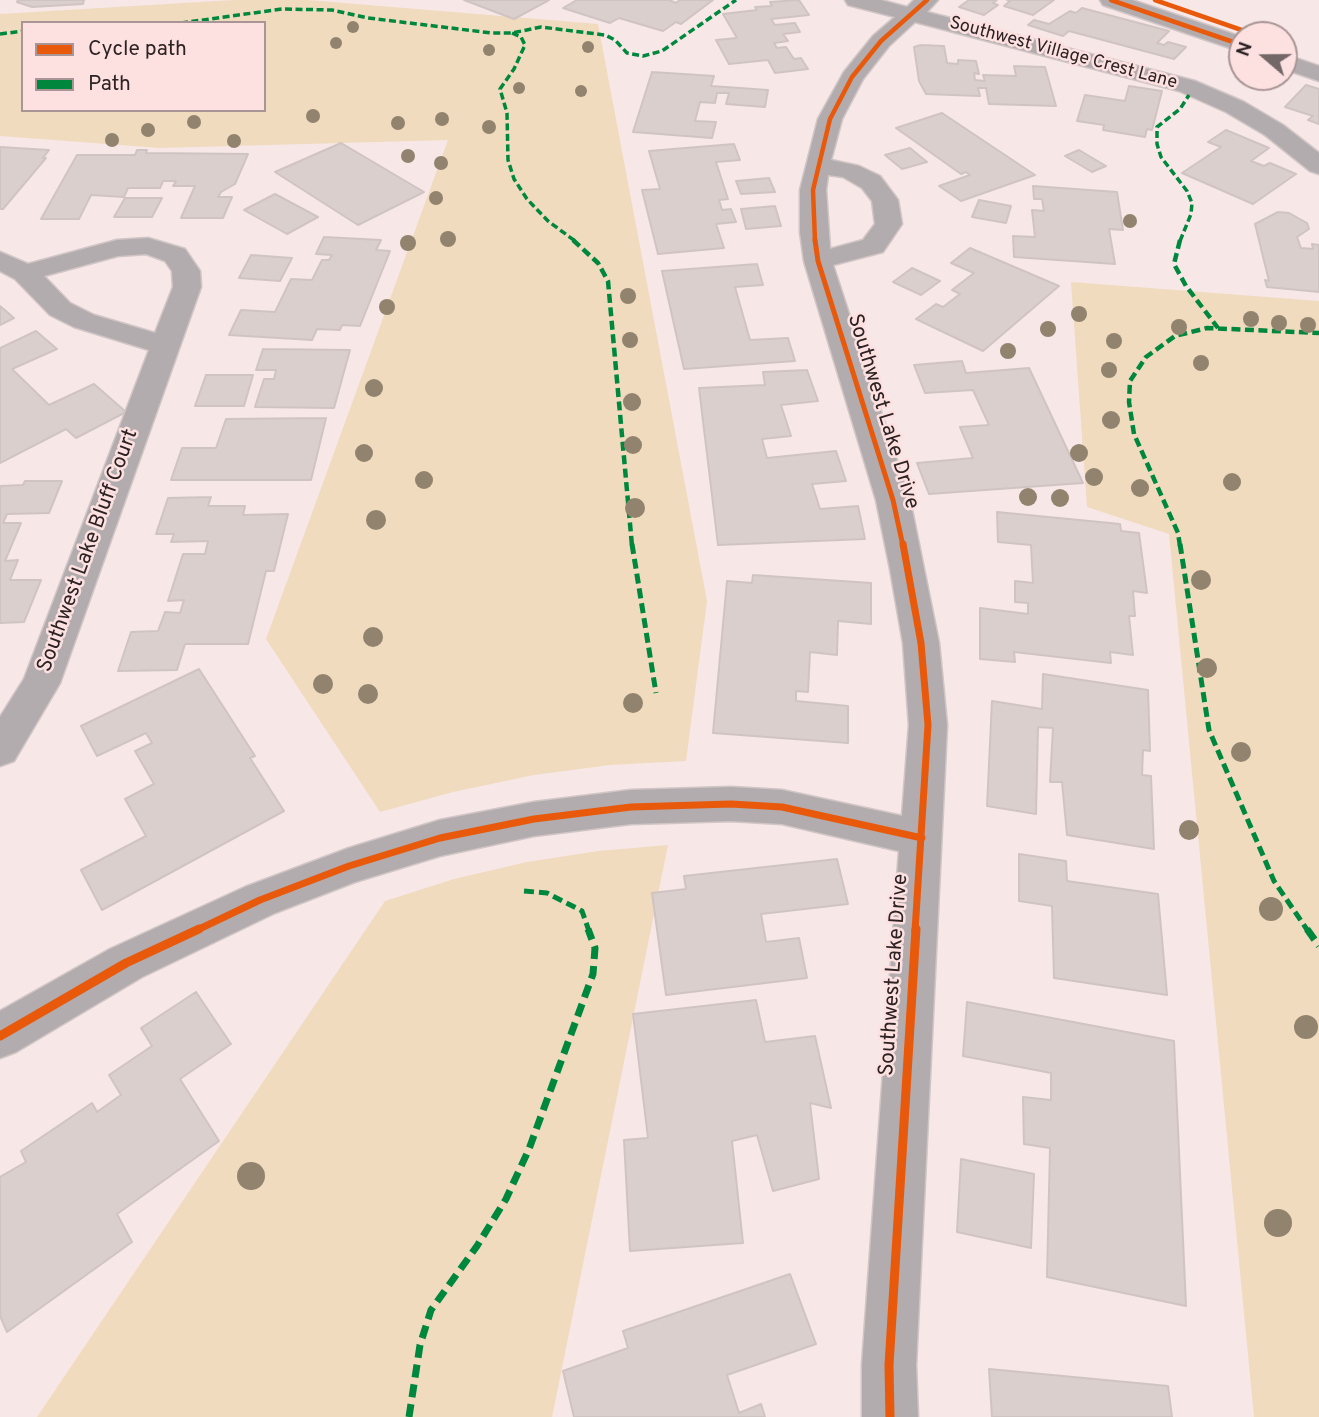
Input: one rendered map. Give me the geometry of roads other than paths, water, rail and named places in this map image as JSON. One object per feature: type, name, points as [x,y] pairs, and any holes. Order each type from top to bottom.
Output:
[{"type":"street","name":"Southwest Village Crest Lane","points":[[856,0],[919,7],[1019,44],[1133,69],[1187,86],[1235,107],[1274,130],[1319,166]]},
{"type":"street","points":[[1111,0],[1228,41]]},
{"type":"street","points":[[1155,0],[1228,25]]},
{"type":"street","name":"Southwest Lake Drive","points":[[890,1417],[891,1338],[915,903],[922,838],[928,725],[921,643],[908,569],[893,500],[818,261],[814,232],[814,190],[817,165],[830,119],[852,77],[881,41],[919,7]]},
{"type":"street","points":[[1298,50],[1319,58]]},
{"type":"street","points":[[1298,66],[1319,74]]},
{"type":"street","points":[[817,165],[850,172],[872,182],[885,200],[889,224],[873,246],[818,261]]},
{"type":"street","name":"Southwest Lake Bluff Court","points":[[0,750],[41,683],[187,287],[187,271],[175,256],[148,246],[117,248],[12,266]]},
{"type":"street","name":"Southwest Lake Bluff Court","points":[[12,266],[60,309],[84,321],[138,339],[165,344]]},
{"type":"street","points":[[0,1036],[126,963],[260,901],[349,866],[439,838],[534,818],[603,810],[730,804],[782,807],[922,838]]}]
